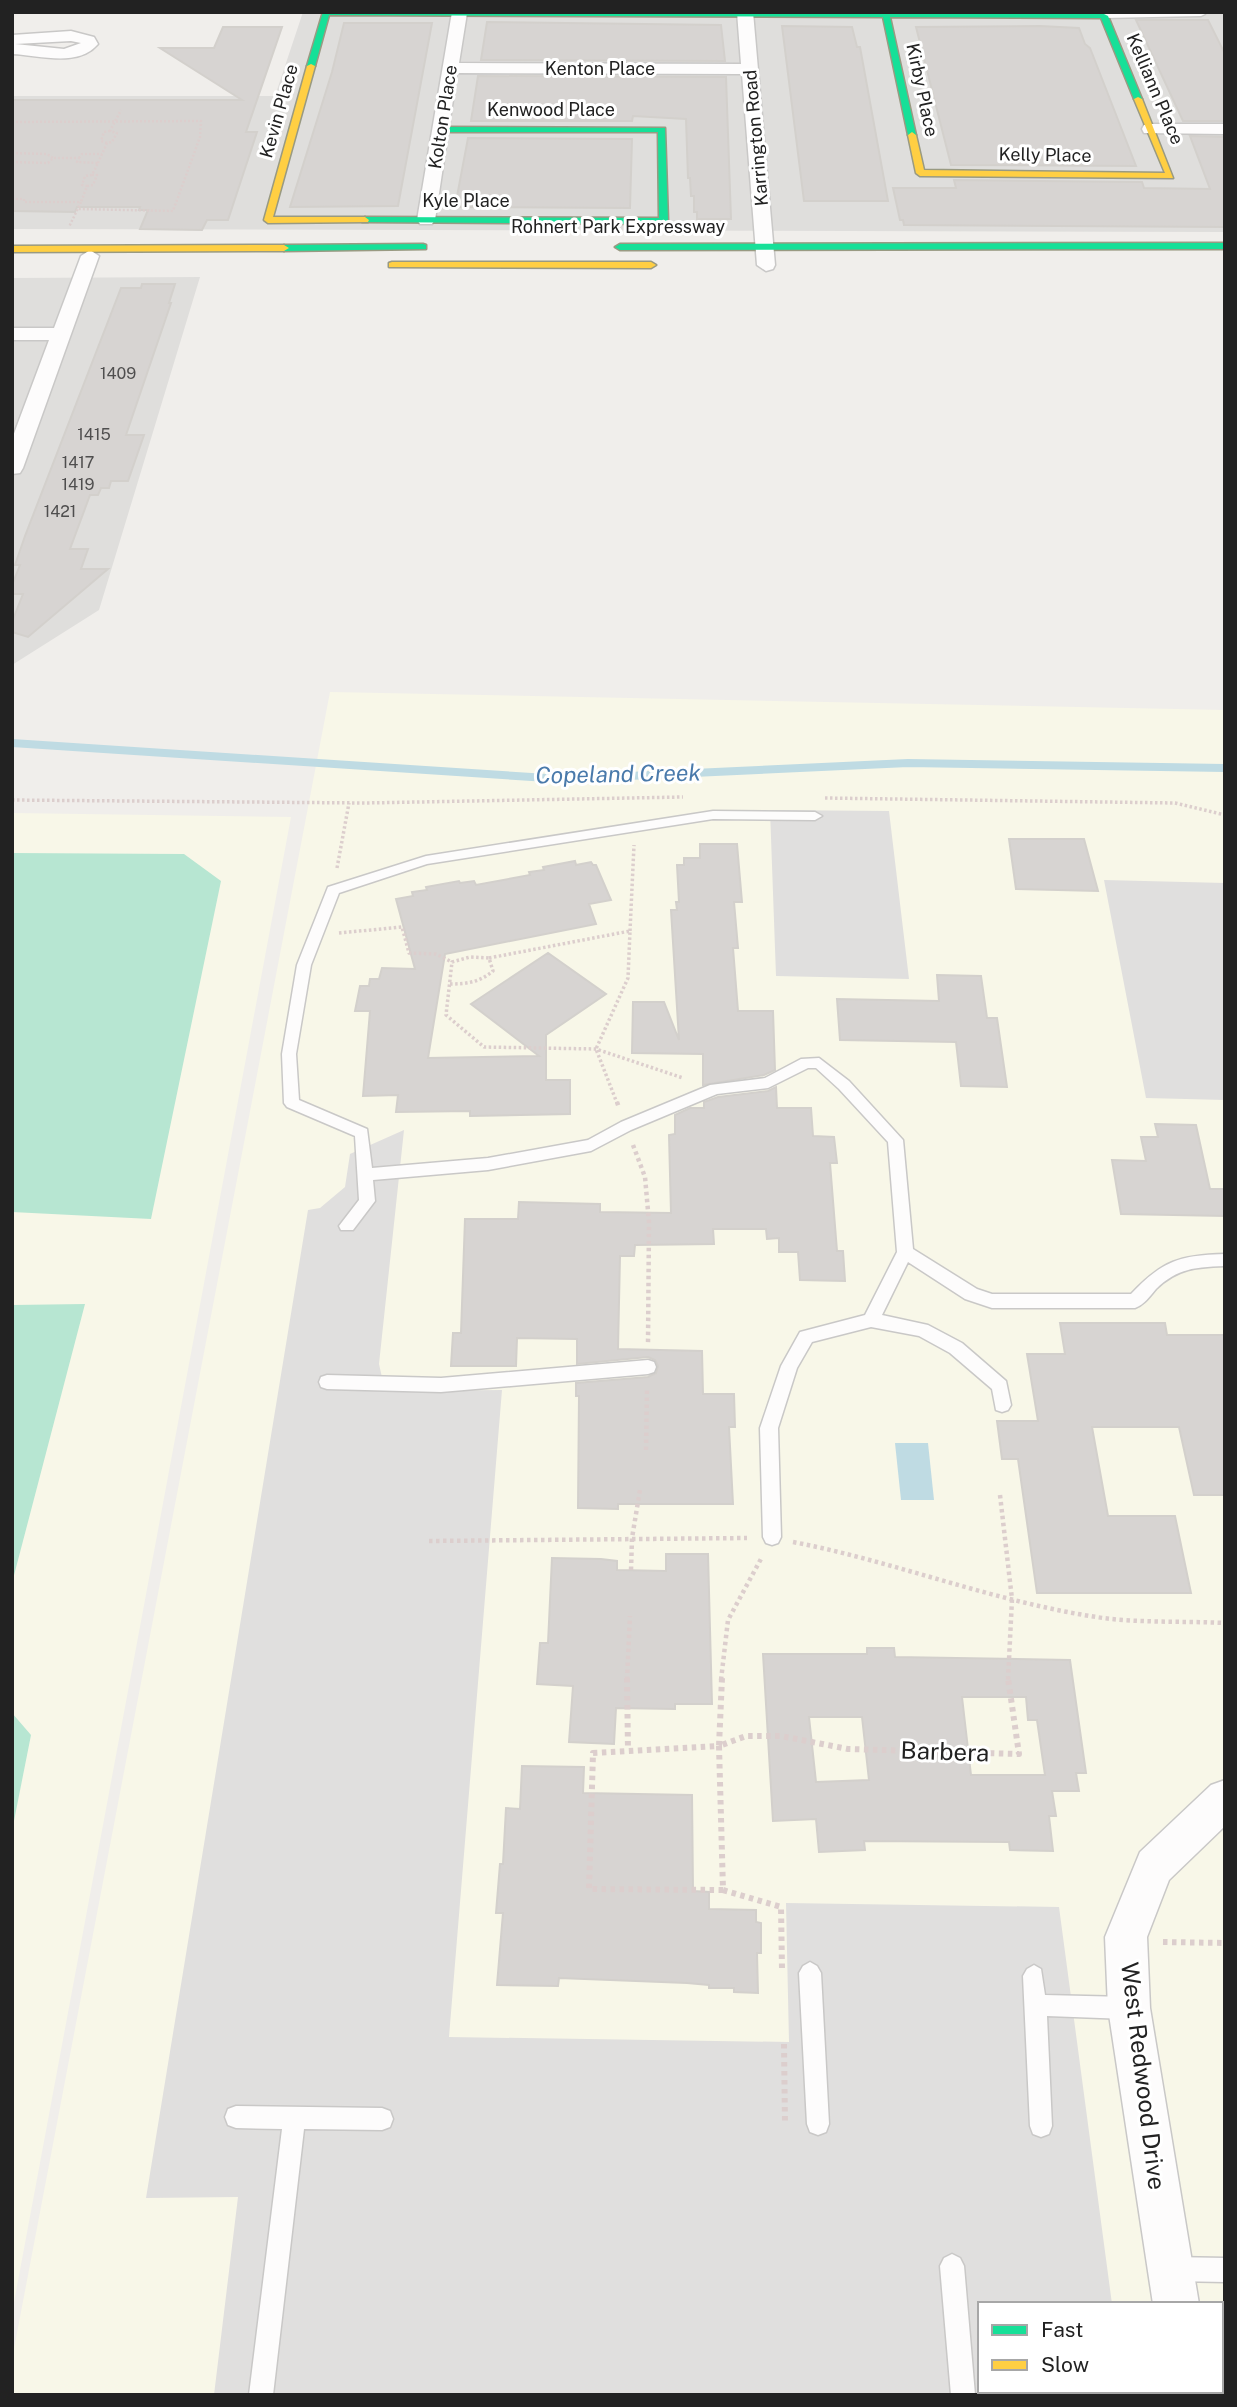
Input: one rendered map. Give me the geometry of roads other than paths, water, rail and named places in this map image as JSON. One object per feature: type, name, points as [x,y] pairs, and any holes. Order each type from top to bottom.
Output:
[{"type":"street","points":[[326,13],[1104,16]]},
{"type":"street","name":"Kevin Place","points":[[268,220],[326,13]]},
{"type":"street","name":"Kolton Place","points":[[426,220],[459,13]]},
{"type":"street","name":"Karrington Road","points":[[745,13],[766,260]]},
{"type":"street","name":"Kirby Place","points":[[886,15],[920,173]]},
{"type":"street","name":"Kelliann Place","points":[[1104,16],[1170,176]]},
{"type":"street","points":[[12,40],[71,36],[89,40],[90,44],[79,51],[64,53],[12,49]]},
{"type":"street","name":"Kenton Place","points":[[450,68],[750,69]]},
{"type":"street","name":"Kenwood Place","points":[[441,129],[662,130],[664,221]]},
{"type":"street","points":[[1150,129],[1225,129]]},
{"type":"street","name":"Kelly Place","points":[[920,173],[1170,176]]},
{"type":"street","name":"Kyle Place","points":[[268,220],[664,221]]},
{"type":"street","name":"Rohnert Park Expressway","points":[[606,247],[766,260],[1225,246]]},
{"type":"street","points":[[12,249],[441,247]]},
{"type":"street","points":[[12,468],[89,261]]},
{"type":"street","points":[[12,265],[89,261],[199,265]]},
{"type":"street","name":"Rohnert Park Expressway","points":[[381,265],[661,265]]},
{"type":"street","points":[[12,334],[62,334]]},
{"type":"street","name":"West Redwood Drive","points":[[1173,2286],[1129,2008],[1126,1937],[1154,1866],[1225,1799]]},
{"type":"lane","points":[[1104,16],[1201,14]]},
{"type":"lane","points":[[346,1226],[367,1201],[362,1133],[292,1103],[289,1054],[304,965],[333,890],[426,860],[713,815],[815,816]]},
{"type":"lane","points":[[365,1175],[488,1164],[591,1145],[626,1126],[715,1089],[768,1083],[806,1063],[819,1063],[844,1085],[895,1140],[905,1252],[871,1320]]},
{"type":"lane","points":[[905,1252],[971,1294],[992,1301],[1135,1301],[1160,1273],[1185,1261],[1225,1260]]},
{"type":"lane","points":[[772,1537],[769,1428],[789,1366],[806,1337],[871,1320],[922,1330],[956,1348],[1000,1386],[1002,1405]]},
{"type":"lane","points":[[327,1382],[442,1385],[648,1367]]},
{"type":"lane","points":[[810,1973],[818,2124]]},
{"type":"lane","points":[[1034,1976],[1041,2126]]},
{"type":"lane","points":[[1035,2005],[1129,2008]]},
{"type":"lane","points":[[236,2117],[382,2119]]},
{"type":"lane","points":[[261,2395],[294,2117]]},
{"type":"lane","points":[[952,2266],[963,2395]]},
{"type":"lane","points":[[1173,2286],[1225,2270]]},
{"type":"water","points":[[895,1443],[928,1443],[934,1500],[901,1500]]},
{"type":"waterway","name":"Copeland Creek","points":[[12,743],[563,779],[908,763],[1225,768]]}]
